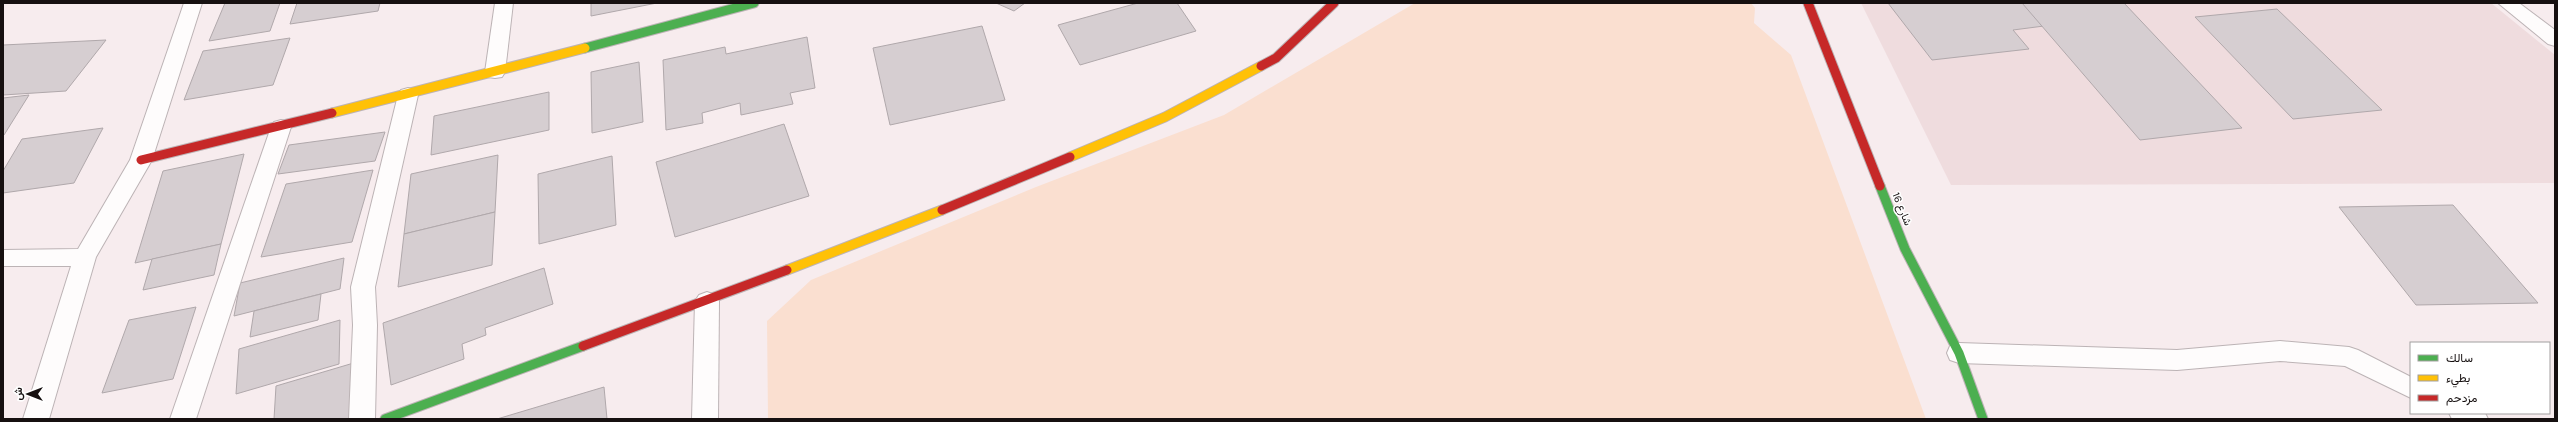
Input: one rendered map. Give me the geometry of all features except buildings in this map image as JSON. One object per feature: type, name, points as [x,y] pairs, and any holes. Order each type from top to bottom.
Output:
[{"type":"street","points":[[36,419],[85,257],[141,160],[193,3]]},
{"type":"street","points":[[495,72],[504,3]]},
{"type":"street","points":[[141,160],[408,95],[754,3]]},
{"type":"street","points":[[385,419],[707,301],[955,205],[1165,118],[1276,58],[1334,3]]},
{"type":"street","name":"شارع 16","points":[[1808,3],[1905,249],[1959,353],[1983,419]]},
{"type":"street","points":[[2507,3],[2555,40]]},
{"type":"street","points":[[362,419],[365,325],[363,286],[408,95]]},
{"type":"street","points":[[182,419],[281,127]]},
{"type":"street","points":[[3,258],[85,257]]},
{"type":"street","points":[[705,419],[707,301]]},
{"type":"street","points":[[1959,353],[2177,360],[2280,351],[2349,357],[2410,388]]},
{"type":"street","points":[[2464,414],[2475,419]]},
{"type":"shaded area","points":[[1415,3],[1751,3],[1755,8],[1754,23],[1791,55],[1926,419],[768,419],[767,321],[811,280],[1036,187],[1224,115]]},
{"type":"shaded area","points":[[1861,3],[2491,3],[2555,55],[2555,183],[1951,185]]},
{"type":"traffic: fast","points":[[585,48],[754,3]]},
{"type":"traffic: fast","points":[[1880,186],[1905,249],[1959,353],[1983,419]]},
{"type":"traffic: fast","points":[[385,419],[583,346]]},
{"type":"traffic: slow","points":[[332,113],[585,48]]},
{"type":"traffic: slow","points":[[1070,157],[1165,117],[1261,66]]},
{"type":"traffic: slow","points":[[787,270],[942,210]]},
{"type":"traffic: jam","points":[[1261,66],[1276,58],[1334,3]]},
{"type":"traffic: jam","points":[[1808,3],[1880,186]]},
{"type":"traffic: jam","points":[[141,160],[332,113]]},
{"type":"traffic: jam","points":[[942,210],[1070,157]]},
{"type":"traffic: jam","points":[[583,346],[787,270]]}]
